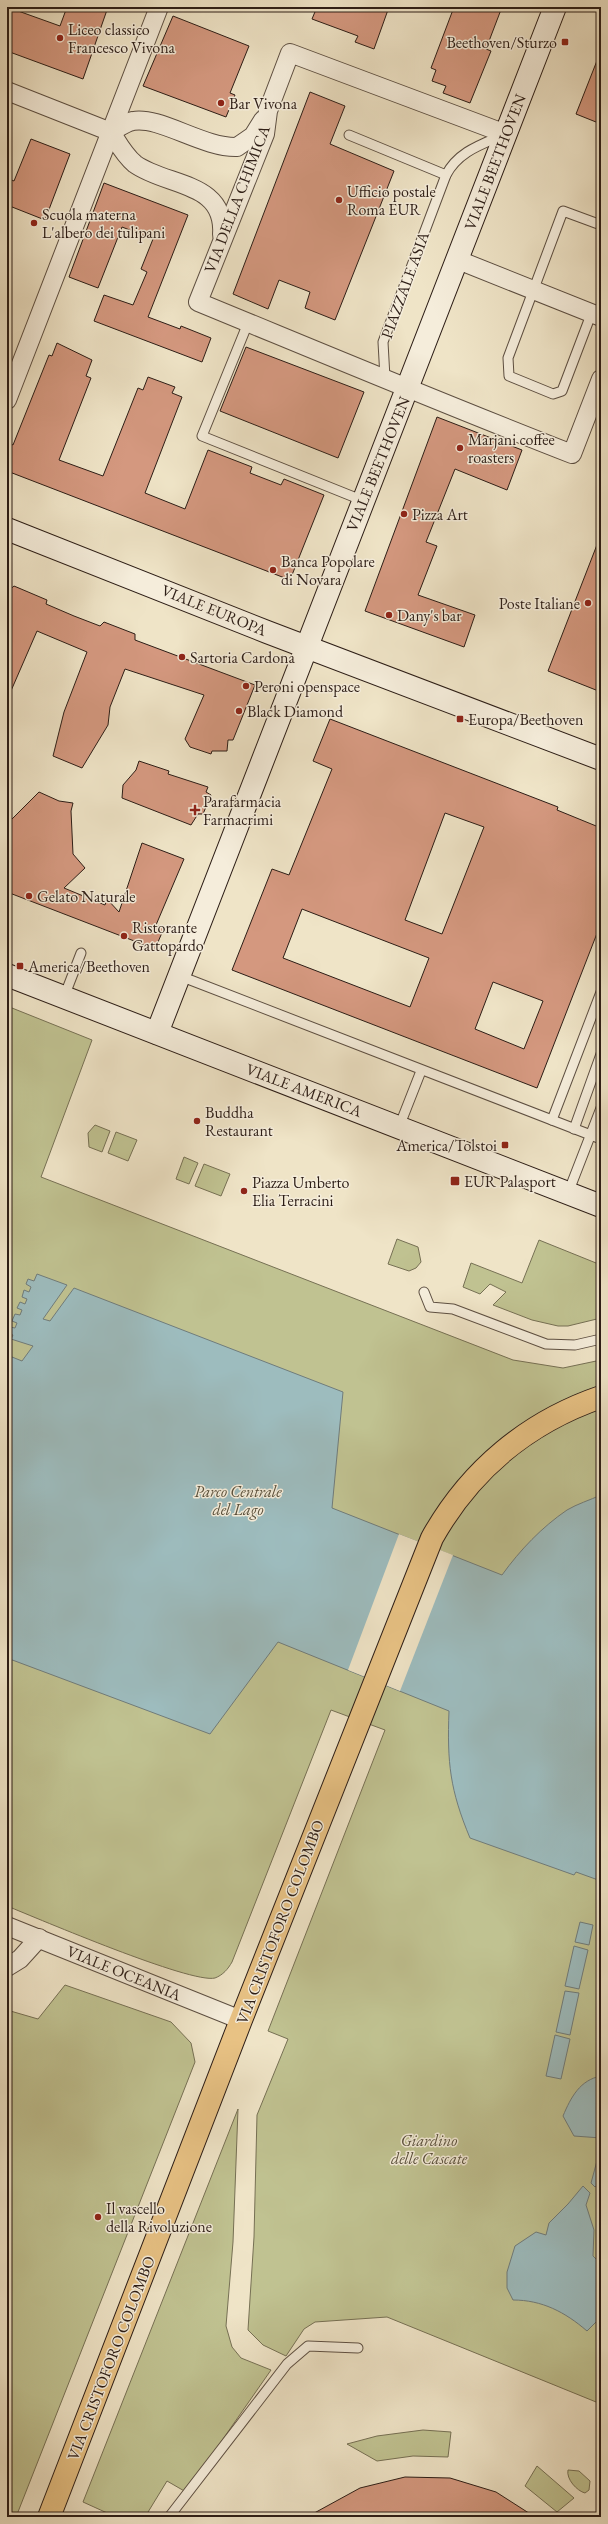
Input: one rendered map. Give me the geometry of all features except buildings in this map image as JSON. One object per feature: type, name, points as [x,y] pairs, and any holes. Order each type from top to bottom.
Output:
[{"type":"main road","name":"VIA CRISTOFORO COLOMBO","points":[[49,2517],[364,1707],[427,1549],[455,1500],[489,1463],[516,1441],[544,1422],[601,1397]]},
{"type":"street","points":[[7,400],[160,7]]},
{"type":"street","name":"VIALE BEETHOVEN","points":[[157,1034],[556,7]]},
{"type":"street","name":"VIA DELLA CHIMICA","points":[[408,389],[385,378],[198,302],[265,134],[268,111],[290,53],[506,134]]},
{"type":"street","points":[[7,91],[112,132],[123,152],[134,163],[151,172],[200,191],[212,201],[220,212],[223,228],[222,240]]},
{"type":"street","points":[[112,132],[134,120],[171,129],[214,145],[237,147],[253,136],[268,111]]},
{"type":"street","points":[[458,260],[596,314]]},
{"type":"street","points":[[408,389],[572,454],[601,379]]},
{"type":"street","name":"VIALE EUROPA","points":[[7,528],[307,647],[601,758]]},
{"type":"street","name":"VIALE AMERICA","points":[[7,975],[601,1206]]},
{"type":"street","name":"VIALE OCEANIA","points":[[7,1926],[242,2020]]},
{"type":"street","points":[[7,1967],[20,1959],[39,1938]]},
{"type":"lane","points":[[349,134],[446,175]]},
{"type":"lane","name":"PIAZZALE ASIA","points":[[385,378],[383,342],[446,175],[453,162],[466,152],[506,134]]},
{"type":"lane","points":[[596,314],[562,391],[553,394],[509,376],[508,358],[563,211],[601,225]]},
{"type":"lane","points":[[248,323],[202,436],[364,500]]},
{"type":"lane","points":[[64,997],[80,953]]},
{"type":"lane","points":[[180,976],[421,1071],[601,1139]]},
{"type":"lane","points":[[552,1120],[601,992]]},
{"type":"lane","points":[[574,1129],[601,1054]]},
{"type":"lane","points":[[399,1127],[421,1071]]},
{"type":"lane","points":[[568,1193],[601,1108]]},
{"type":"lane","points":[[424,1292],[430,1306],[453,1309],[546,1344],[575,1345],[601,1339]]},
{"type":"lane","points":[[169,2517],[287,2364],[308,2346],[358,2348]]},
{"type":"green space","name":"Parco Centrale del Lago","points":[[7,1006],[92,1040],[41,1177],[513,1360],[563,1368],[601,1360],[601,2404],[387,2317],[315,2322],[304,2329],[286,2356],[263,2345],[248,2330],[254,2237],[257,2115],[288,2039],[268,2031],[385,1730],[331,1710],[232,1962],[225,1972],[218,1977],[200,1977],[147,1961],[7,1906]]},
{"type":"green space","points":[[95,1125],[110,1131],[102,1152],[89,1147],[88,1133]]},
{"type":"green space","points":[[116,1132],[137,1140],[128,1161],[108,1153]]},
{"type":"green space","points":[[184,1157],[198,1163],[189,1184],[176,1179]]},
{"type":"green space","points":[[204,1164],[230,1174],[221,1196],[195,1186]]},
{"type":"green space","points":[[397,1239],[418,1247],[421,1262],[416,1268],[409,1271],[388,1264]]},
{"type":"green space","points":[[539,1240],[601,1265],[601,1318],[568,1326],[558,1326],[532,1320],[493,1305],[506,1292],[490,1284],[480,1294],[463,1287],[471,1263],[522,1283]]},
{"type":"green space","points":[[65,1985],[171,2022],[191,2043],[195,2062],[16,2517],[7,2517],[7,2010],[38,2019]]},
{"type":"green space","points":[[238,2109],[233,2242],[226,2326],[232,2347],[241,2358],[271,2370],[186,2492],[167,2481],[145,2517],[116,2517],[83,2502]]},
{"type":"green space","points":[[423,2430],[451,2432],[448,2457],[413,2456],[377,2461],[347,2444],[377,2436]]},
{"type":"green space","points":[[537,2466],[574,2498],[557,2512],[525,2486]]},
{"type":"green space","points":[[568,2470],[579,2471],[590,2481],[589,2490],[585,2493],[576,2487],[570,2481]]},
{"type":"water","points":[[37,1274],[67,1285],[43,1319],[50,1321],[74,1288],[343,1392],[332,1508],[502,1575],[540,1531],[567,1510],[601,1495],[601,1881],[576,1872],[574,1875],[470,1838],[458,1805],[451,1776],[449,1761],[449,1711],[278,1642],[210,1734],[7,1658],[7,1355],[22,1361],[33,1346],[11,1339],[13,1335],[8,1333],[10,1327],[15,1328],[17,1323],[12,1321],[15,1314],[20,1315],[22,1310],[17,1308],[20,1302],[25,1304],[27,1299],[22,1297],[24,1290],[29,1292],[31,1287],[26,1284],[28,1279],[34,1281]]},
{"type":"water","points":[[580,1922],[593,1925],[589,1945],[575,1942]]},
{"type":"water","points":[[574,1946],[588,1950],[579,1989],[565,1986]]},
{"type":"water","points":[[565,1991],[579,1993],[570,2035],[556,2032]]},
{"type":"water","points":[[555,2035],[570,2039],[561,2079],[546,2076]]},
{"type":"water","points":[[601,2076],[601,2138],[574,2136],[563,2116],[566,2109],[577,2090],[582,2085],[587,2081]]},
{"type":"water","points":[[601,2146],[601,2182],[595,2187],[591,2183]]},
{"type":"water","points":[[583,2186],[590,2193],[586,2205],[594,2230],[593,2256],[601,2264],[601,2317],[587,2331],[579,2324],[553,2308],[534,2302],[513,2300],[507,2288],[507,2272],[515,2246],[536,2232],[546,2235],[549,2223]]},
{"type":"pier","points":[[399,1534],[453,1555],[400,1691],[348,1670]]},
{"type":"place","name":"Liceo classico Francesco Vivona","points":[[60,38]]},
{"type":"place","name":"Beethoven/Sturzo","points":[[565,42]]},
{"type":"place","name":"Bar Vivona","points":[[221,103]]},
{"type":"place","name":"Ufficio postale Roma EUR","points":[[339,200]]},
{"type":"place","name":"Scuola materna L'albero dei tulipani","points":[[34,223]]},
{"type":"place","name":"Marjani coffee roasters","points":[[460,448]]},
{"type":"place","name":"Pizza Art","points":[[404,514]]},
{"type":"place","name":"Banca Popolare di Novara","points":[[273,570]]},
{"type":"place","name":"Poste Italiane","points":[[588,603]]},
{"type":"place","name":"Dany's bar","points":[[389,615]]},
{"type":"place","name":"Sartoria Cardona","points":[[182,657]]},
{"type":"place","name":"Peroni openspace","points":[[246,686]]},
{"type":"place","name":"Black Diamond","points":[[239,711]]},
{"type":"place","name":"Europa/Beethoven","points":[[460,719]]},
{"type":"place","name":"Parafarmacia Farmacrimi","points":[[195,810]]},
{"type":"place","name":"Gelato Naturale","points":[[29,896]]},
{"type":"place","name":"Ristorante Gattopardo","points":[[124,936]]},
{"type":"place","name":"America/Beethoven","points":[[20,966]]},
{"type":"place","name":"Buddha Restaurant","points":[[197,1121]]},
{"type":"place","name":"America/Tolstoi","points":[[505,1145]]},
{"type":"place","name":"EUR Palasport","points":[[455,1181]]},
{"type":"place","name":"Piazza Umberto Elia Terracini","points":[[244,1191]]},
{"type":"place","name":"Il vascello della Rivoluzione","points":[[98,2217]]},
{"type":"park label","name":"Giardino delle Cascate","points":[[429,2149]]}]
